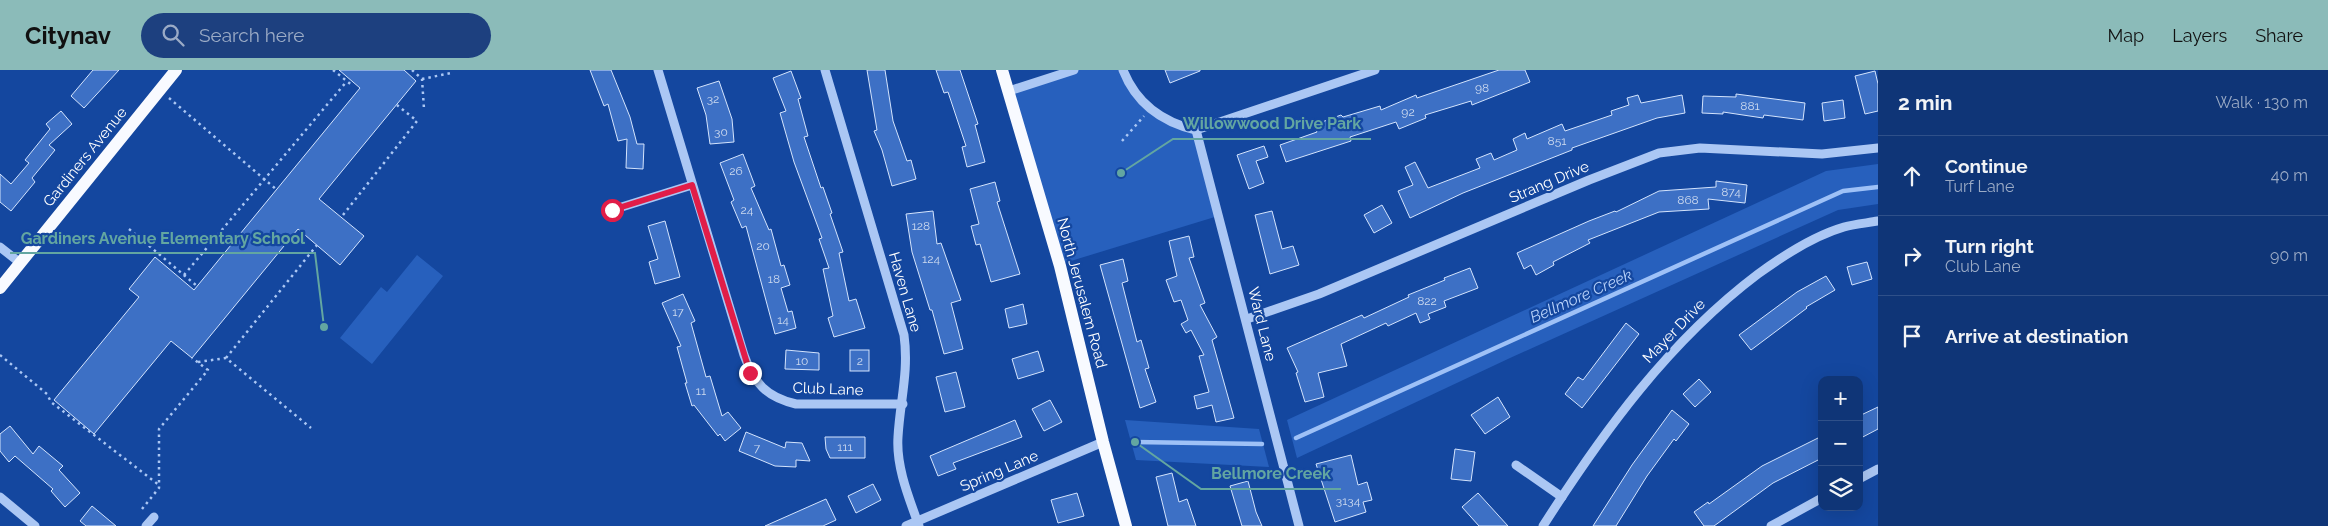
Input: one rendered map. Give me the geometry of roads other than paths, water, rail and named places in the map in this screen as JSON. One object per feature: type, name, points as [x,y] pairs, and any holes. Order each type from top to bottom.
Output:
[{"type":"main road","name":"Gardiners Avenue","points":[[0,288],[19,262],[176,70]]},
{"type":"main road","name":"North Jerusalem Road","points":[[1002,70],[1060,266],[1103,442],[1126,526]]},
{"type":"street","name":"Club Lane","points":[[658,70],[750,373],[760,386],[782,400],[796,404],[903,404]]},
{"type":"street","name":"Haven Lane","points":[[825,70],[904,334],[907,358],[898,438],[899,458],[918,524]]},
{"type":"street","points":[[1009,91],[1074,70]]},
{"type":"street","points":[[1124,70],[1135,93],[1150,109],[1175,125],[1196,130],[1376,70]]},
{"type":"street","name":"Ward Lane","points":[[1196,130],[1247,319],[1299,526]]},
{"type":"street","name":"Strang Drive","points":[[1247,319],[1319,294],[1589,180],[1659,153],[1700,148],[1822,154],[1878,148]]},
{"type":"street","points":[[612,210],[692,185]]},
{"type":"street","name":"Mayer Drive","points":[[1543,526],[1592,453],[1650,376],[1684,338],[1726,298],[1780,258],[1812,240],[1844,227],[1878,221]]},
{"type":"street","points":[[0,247],[19,262]]},
{"type":"street","name":"Spring Lane","points":[[906,526],[918,524],[1103,442]]},
{"type":"street","points":[[1516,465],[1562,497]]},
{"type":"street","points":[[1863,477],[1878,469]]},
{"type":"street","points":[[0,497],[36,526]]},
{"type":"street","points":[[1771,526],[1818,500]]},
{"type":"street","points":[[146,526],[154,517]]},
{"type":"waterway","name":"Bellmore Creek","points":[[1296,438],[1843,191],[1878,187]]},
{"type":"waterway","name":"Bellmore Creek","points":[[1135,442],[1262,444]]},
{"type":"place","name":"Willowwood Drive Park","points":[[1121,173]]},
{"type":"place","name":"Gardiners Avenue Elementary School","points":[[324,327]]},
{"type":"place","name":"Bellmore Creek","points":[[1135,442]]}]
